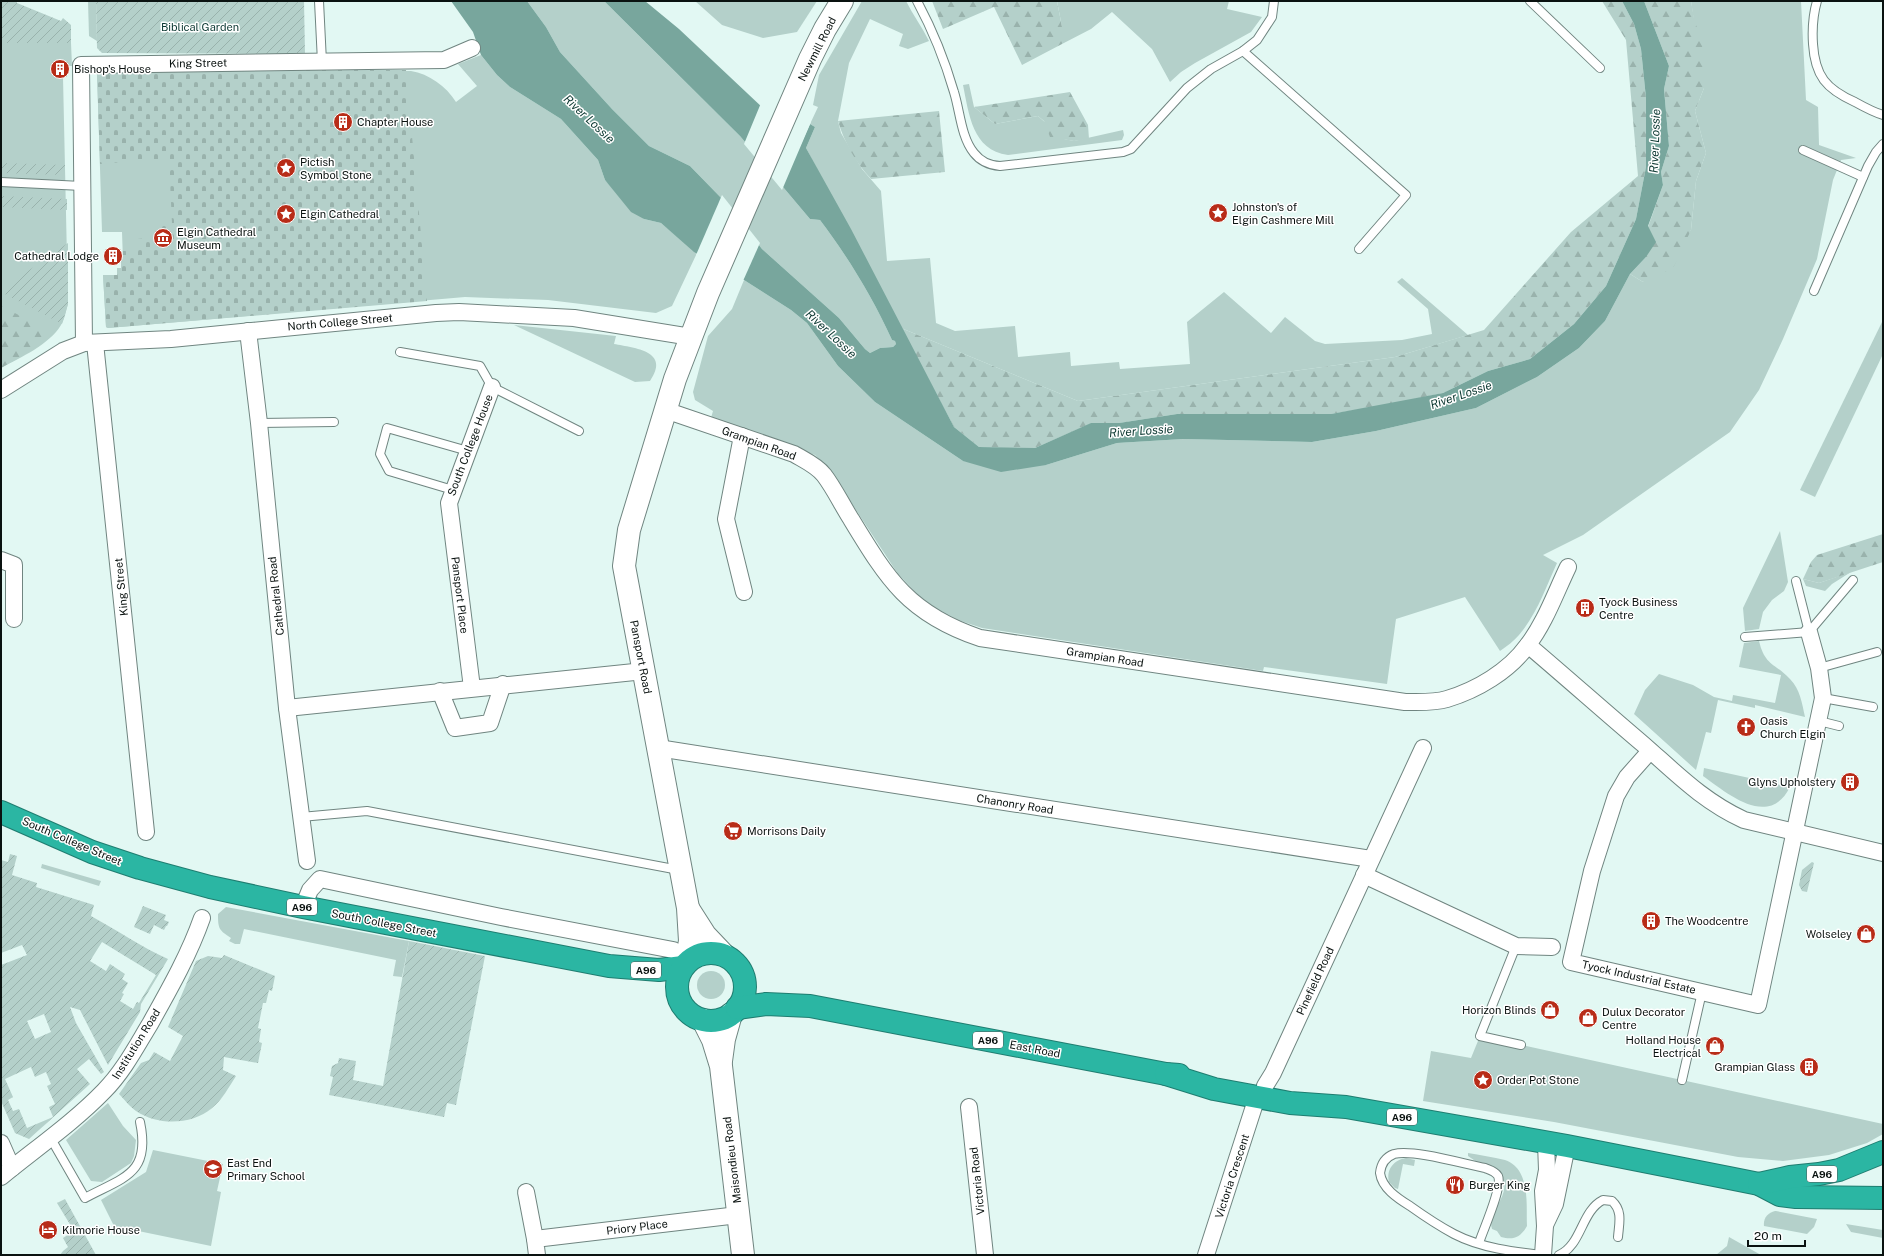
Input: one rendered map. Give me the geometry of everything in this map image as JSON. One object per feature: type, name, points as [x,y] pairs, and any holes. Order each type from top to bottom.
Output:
[{"type":"highway","name":"South College Street","points":[[2,811],[92,852],[140,868],[210,888],[609,966]]},
{"type":"highway","name":"A96","points":[[609,966],[659,970],[686,962],[700,954],[716,953],[724,955],[736,963],[743,976],[754,984],[810,1006]]},
{"type":"highway","points":[[686,962],[679,975],[677,993],[686,1010],[703,1020]]},
{"type":"highway","name":"A96","points":[[609,966],[677,993]]},
{"type":"highway","points":[[734,1011],[744,993],[743,976]]},
{"type":"highway","name":"A96","points":[[703,1020],[715,1021],[734,1011],[766,1004],[810,1006]]},
{"type":"highway","name":"East Road","points":[[810,1006],[1166,1074],[1218,1078],[1261,1092]]},
{"type":"highway","name":"A96","points":[[1261,1092],[1295,1092],[1346,1107],[1759,1184],[1780,1195],[1796,1197],[1883,1198]]},
{"type":"highway","name":"A96","points":[[1759,1184],[1790,1177],[1840,1170],[1883,1152]]},
{"type":"street","name":"Newmill Road","points":[[708,293],[793,97],[825,29],[842,1]]},
{"type":"street","name":"King Street","points":[[146,832],[90,343],[82,186],[80,65],[444,60],[472,48]]},
{"type":"street","name":"Pansport Road","points":[[688,908],[624,566],[629,530],[665,410],[708,293]]},
{"type":"street","name":"North College Street","points":[[1,390],[63,351],[90,343],[171,339],[459,312],[574,318],[691,337]]},
{"type":"street","name":"Cathedral Road","points":[[248,331],[259,423],[287,708],[308,861]]},
{"type":"street","name":"South College House","points":[[451,496],[492,387]]},
{"type":"street","name":"Grampian Road","points":[[665,410],[794,454],[811,463],[823,474],[876,560],[890,580],[906,597],[932,616],[957,630],[980,638],[1405,702],[1423,702],[1446,699],[1472,690],[1490,680],[1522,654],[1538,630],[1568,567]]},
{"type":"street","points":[[742,436],[726,519],[744,592]]},
{"type":"street","name":"Pansport Place","points":[[451,496],[472,688]]},
{"type":"street","points":[[1,560],[14,565],[14,619]]},
{"type":"street","name":"Tyock Industrial Estate","points":[[1650,751],[1627,777],[1616,796],[1592,871],[1571,962],[1758,1005],[1823,698],[1819,668],[1809,632]]},
{"type":"street","points":[[1528,645],[1693,789],[1727,812],[1744,820],[1883,854]]},
{"type":"street","points":[[287,708],[503,684],[644,671]]},
{"type":"street","points":[[440,691],[455,728],[490,723],[503,684]]},
{"type":"street","name":"Chanonry Road","points":[[658,748],[1371,859]]},
{"type":"street","name":"Pinefield Road","points":[[1261,1092],[1273,1073],[1423,748]]},
{"type":"street","points":[[1364,874],[1516,946],[1552,947]]},
{"type":"street","points":[[303,907],[310,890],[320,879],[501,917],[673,950],[686,962]]},
{"type":"street","points":[[686,962],[690,940],[688,908]]},
{"type":"street","points":[[688,908],[706,935],[724,955]]},
{"type":"street","name":"Institution Road","points":[[6,1172],[50,1138],[104,1091],[126,1063],[185,960],[202,918]]},
{"type":"street","points":[[721,1066],[724,1039],[734,1011]]},
{"type":"street","points":[[703,1020],[713,1040],[721,1066]]},
{"type":"street","name":"Maisondieu Road","points":[[721,1066],[743,1255]]},
{"type":"street","name":"Victoria Crescent","points":[[1206,1255],[1261,1092]]},
{"type":"street","name":"Victoria Road","points":[[969,1106],[985,1255]]},
{"type":"street","points":[[1,1143],[6,1172]]},
{"type":"street","points":[[1545,1226],[1555,1204],[1556,1145]]},
{"type":"street","points":[[1543,1255],[1545,1226],[1543,1191],[1547,1170],[1556,1145]]},
{"type":"street","name":"Priory Place","points":[[526,1192],[536,1247],[738,1215]]},
{"type":"lane","points":[[319,1],[322,62]]},
{"type":"lane","points":[[917,1],[938,48],[952,85],[968,144],[973,153],[989,165],[1016,164],[1123,152],[1131,149],[1187,88],[1211,69],[1243,51],[1258,40],[1272,17],[1274,1]]},
{"type":"lane","points":[[1530,1],[1600,68]]},
{"type":"lane","points":[[1817,1],[1813,15],[1813,36],[1814,59],[1819,74],[1826,84],[1837,94],[1883,115]]},
{"type":"lane","points":[[1243,51],[1406,195],[1359,249]]},
{"type":"lane","points":[[1814,291],[1863,177],[1876,152],[1883,144]]},
{"type":"lane","points":[[1803,150],[1863,177]]},
{"type":"lane","points":[[1,182],[82,186]]},
{"type":"lane","name":"South College House","points":[[400,352],[480,366],[492,387],[579,431]]},
{"type":"lane","points":[[259,423],[334,422]]},
{"type":"lane","points":[[451,496],[388,470],[380,454],[387,428],[468,451]]},
{"type":"lane","points":[[1744,637],[1809,632],[1853,580]]},
{"type":"lane","points":[[1796,581],[1809,632]]},
{"type":"lane","points":[[1819,668],[1877,652]]},
{"type":"lane","points":[[1823,698],[1873,707]]},
{"type":"lane","points":[[1819,722],[1839,726]]},
{"type":"lane","points":[[301,817],[367,811],[680,870]]},
{"type":"lane","points":[[1516,946],[1480,1036],[1521,1045]]},
{"type":"lane","points":[[1682,1080],[1702,992]]},
{"type":"lane","points":[[50,1138],[85,1198],[127,1175],[139,1162],[143,1152],[143,1137],[140,1122]]},
{"type":"lane","points":[[1479,1243],[1499,1183],[1498,1176],[1492,1171],[1416,1154],[1399,1153],[1391,1156],[1382,1164],[1380,1178],[1385,1186],[1407,1204],[1455,1234],[1479,1243],[1512,1251],[1543,1255]]},
{"type":"lane","points":[[1559,1255],[1568,1249],[1577,1236],[1589,1213],[1599,1202],[1603,1200],[1612,1201],[1618,1209],[1620,1218],[1618,1237]]},
{"type":"green space","points":[[1,1],[17,1],[17,3],[61,21],[63,18],[71,25],[71,43],[1,43]]},
{"type":"green space","points":[[88,1],[96,1],[97,41],[89,36]]},
{"type":"green space","name":"Biblical Garden","points":[[96,1],[304,1],[305,54],[102,53],[97,48]]},
{"type":"green space","points":[[527,1],[604,1],[740,136],[810,219],[820,220],[859,278],[877,309],[892,340],[895,341],[896,344],[893,347],[880,348],[870,353],[865,349],[839,318],[762,249],[727,204],[690,166],[649,146],[612,109],[560,52],[546,27]]},
{"type":"green space","points":[[695,1],[817,1],[797,32],[763,38],[722,25]]},
{"type":"green space","points":[[862,1],[906,1],[929,41],[908,49],[899,46],[903,34],[870,19],[849,63],[838,121],[841,133],[862,169],[881,191],[887,261],[930,258],[936,323],[955,331],[1015,326],[1018,357],[1070,352],[1071,366],[1119,362],[1120,369],[1190,364],[1187,322],[1224,292],[1271,333],[1285,317],[1315,341],[1325,344],[1402,340],[1432,334],[1428,309],[1397,282],[1402,278],[1468,335],[1395,357],[1078,401],[901,328],[806,148],[815,127],[810,124],[818,107],[813,105],[819,75]]},
{"type":"green space","points":[[932,1],[1057,1],[1062,27],[1062,44],[1022,65],[994,7],[943,29]]},
{"type":"green space","points":[[1057,1],[1229,1],[1227,9],[1262,17],[1251,32],[1195,63],[1181,72],[1170,82],[1152,49],[1112,12],[1091,29],[1062,44],[1062,27]]},
{"type":"green space","points":[[1602,1],[1622,1],[1634,24],[1641,49],[1646,98],[1646,167],[1636,219],[1606,286],[1574,324],[1530,359],[1488,371],[1443,393],[1386,405],[1331,414],[1177,414],[1119,423],[1092,423],[1035,448],[979,447],[954,427],[901,328],[1078,401],[1395,357],[1484,330],[1571,232],[1638,176],[1626,40]]},
{"type":"green space","points":[[1644,1],[1691,1],[1694,18],[1705,55],[1704,88],[1695,111],[1706,153],[1696,181],[1691,230],[1673,268],[1643,282],[1630,274],[1646,257],[1648,227],[1663,185],[1661,172],[1669,146],[1664,89],[1669,66]]},
{"type":"green space","points":[[1691,1],[1801,1],[1806,100],[1818,107],[1819,145],[1856,158],[1841,160],[1833,180],[1817,259],[1783,339],[1759,390],[1730,432],[1583,535],[1543,555],[1557,563],[1545,591],[1531,618],[1519,635],[1500,651],[1465,597],[1396,619],[1387,684],[1264,667],[1263,671],[982,628],[961,621],[937,609],[919,596],[898,574],[831,472],[815,455],[711,418],[713,411],[695,400],[693,392],[708,336],[732,309],[744,280],[791,310],[807,323],[838,366],[875,402],[963,461],[1046,465],[1117,443],[1183,439],[1312,442],[1376,431],[1476,408],[1537,377],[1579,348],[1605,321],[1630,274],[1643,282],[1691,230],[1696,181],[1706,153],[1695,111],[1704,88]]},
{"type":"green space","points":[[1,43],[71,43],[72,66],[67,66],[67,77],[63,77],[68,304],[62,323],[49,339],[26,355],[1,368]]},
{"type":"green space","points":[[481,55],[497,75],[510,87],[561,119],[598,160],[605,180],[644,219],[661,223],[697,253],[672,306],[656,313],[548,300],[465,297],[106,327],[103,275],[117,275],[117,268],[121,268],[121,261],[123,261],[122,232],[102,232],[97,73],[283,70],[411,71],[431,78],[442,86],[456,102],[477,86],[458,64]]},
{"type":"green space","points":[[100,70],[406,70],[427,301],[106,327],[103,275],[117,275],[117,268],[121,268],[123,251],[137,251],[137,239],[150,238],[152,234],[152,226],[172,224],[169,158],[100,164],[97,73]]},
{"type":"green space","points":[[969,84],[974,107],[995,124],[1038,116],[1064,139],[1074,141],[1123,130],[1124,135],[1122,140],[1008,155],[996,152],[987,146],[980,138],[970,119],[963,85]]},
{"type":"green space","points":[[1070,92],[1088,125],[1089,139],[1074,141],[1050,137],[1044,121],[1038,116],[995,124],[974,107]]},
{"type":"green space","points":[[939,111],[945,172],[871,179],[851,152],[838,121]]},
{"type":"green space","points":[[1,163],[65,165],[65,175],[1,173]]},
{"type":"green space","points":[[1,196],[67,199],[67,210],[1,207]]},
{"type":"green space","points":[[68,243],[68,304],[62,324],[1,292],[1,290]]},
{"type":"green space","points":[[1,306],[54,333],[39,346],[1,368]]},
{"type":"green space","points":[[1883,320],[1883,354],[1815,497],[1800,490]]},
{"type":"green space","points":[[514,325],[616,336],[614,344],[640,350],[653,357],[656,363],[655,371],[650,381],[635,382]]},
{"type":"green space","points":[[1780,531],[1788,582],[1784,591],[1772,600],[1763,612],[1759,629],[1745,631],[1743,608]]},
{"type":"green space","points":[[1883,534],[1883,562],[1819,583],[1803,579],[1811,562],[1817,555]]},
{"type":"green space","points":[[1851,572],[1832,584],[1825,591],[1806,586],[1803,579],[1819,583]]},
{"type":"green space","points":[[1759,641],[1761,649],[1767,660],[1785,674],[1796,687],[1800,696],[1805,717],[1755,705],[1755,708],[1718,700],[1711,733],[1706,732],[1696,770],[1634,714],[1645,690],[1659,674],[1693,685],[1714,697],[1732,701],[1733,695],[1775,703],[1781,675],[1739,667],[1744,643]]},
{"type":"green space","points":[[1704,768],[1790,787],[1781,799],[1771,806],[1760,807],[1748,804],[1724,791],[1703,776]]},
{"type":"green space","points":[[10,854],[17,856],[12,875],[37,883],[36,887],[94,905],[91,916],[168,959],[141,1004],[140,1012],[108,1065],[80,1010],[70,1007],[76,1023],[104,1072],[101,1074],[89,1059],[77,1069],[90,1084],[29,1139],[15,1133],[1,1101],[1,965],[27,955],[22,945],[1,953],[1,860],[8,862]],"holes":[[[102,942],[156,975],[139,1003],[137,1002],[133,1009],[120,1001],[124,994],[122,993],[128,983],[122,979],[125,974],[110,964],[106,971],[90,961]],[[44,1014],[51,1032],[35,1039],[27,1021]],[[31,1067],[35,1077],[46,1072],[51,1084],[47,1086],[55,1104],[49,1107],[53,1117],[27,1128],[19,1109],[13,1111],[8,1100],[13,1097],[5,1079]]]},
{"type":"green space","points":[[1812,862],[1814,863],[1807,892],[1802,891],[1799,885],[1802,870]]},
{"type":"green space","points":[[42,864],[101,881],[99,886],[41,868]]},
{"type":"green space","points":[[143,906],[166,915],[164,920],[169,922],[164,930],[154,925],[150,934],[134,927]]},
{"type":"green space","points":[[226,907],[409,941],[402,977],[393,976],[396,960],[244,929],[240,944],[235,944],[229,941],[231,938],[220,929],[218,923],[218,914]]},
{"type":"green space","points":[[409,941],[485,956],[456,1105],[447,1103],[444,1117],[329,1095],[333,1077],[330,1076],[332,1066],[338,1063],[339,1058],[356,1061],[353,1080],[383,1086]]},
{"type":"green space","points":[[224,955],[275,976],[272,991],[269,990],[266,1003],[263,1003],[258,1028],[261,1029],[259,1042],[262,1043],[258,1063],[224,1057],[223,1070],[236,1076],[219,1101],[204,1114],[195,1118],[175,1122],[145,1116],[129,1105],[119,1094],[141,1063],[149,1060],[154,1052],[170,1061],[183,1036],[168,1027],[196,961],[208,956],[222,958]]},
{"type":"green space","points":[[711,971],[721,975],[725,985],[721,995],[711,999],[701,995],[697,985],[701,975]]},
{"type":"green space","points":[[1480,1036],[1883,1124],[1883,1134],[1867,1143],[1829,1155],[1783,1161],[1738,1157],[1554,1122],[1423,1101],[1431,1051],[1471,1058]]},
{"type":"green space","points":[[108,1103],[123,1126],[136,1140],[134,1156],[131,1163],[102,1182],[91,1181],[66,1140]]},
{"type":"green space","points":[[153,1150],[223,1164],[217,1191],[221,1192],[211,1246],[114,1226],[101,1200],[146,1172]]},
{"type":"green space","points":[[1468,1153],[1505,1160],[1519,1171],[1525,1188],[1527,1226],[1519,1236],[1513,1238],[1501,1237],[1497,1231],[1492,1229],[1492,1216],[1503,1193],[1503,1180],[1468,1156]]},
{"type":"green space","points":[[1406,1158],[1415,1160],[1414,1166],[1403,1164],[1398,1189],[1389,1182],[1388,1177],[1390,1169],[1395,1163]]},
{"type":"green space","points":[[65,1199],[96,1255],[60,1255],[68,1247],[63,1238],[74,1231],[57,1203]]},
{"type":"green space","points":[[1775,1211],[1817,1219],[1814,1227],[1807,1234],[1764,1226],[1766,1216]]},
{"type":"green space","points":[[1846,1224],[1883,1230],[1883,1238],[1851,1232]]},
{"type":"green space","points":[[1729,1237],[1761,1255],[1716,1255],[1727,1246]]},
{"type":"water","name":"River Lossie","points":[[451,1],[527,1],[546,27],[560,52],[612,109],[649,146],[690,166],[727,204],[762,249],[839,318],[865,349],[870,353],[880,348],[893,347],[896,344],[895,341],[892,340],[868,293],[850,263],[820,220],[810,219],[740,136],[604,1],[645,1],[679,29],[801,144],[810,124],[815,127],[806,148],[851,229],[954,427],[979,447],[1035,448],[1091,423],[1119,423],[1177,414],[1331,414],[1443,393],[1488,371],[1530,359],[1574,324],[1606,286],[1636,219],[1646,167],[1646,98],[1641,49],[1634,24],[1622,1],[1644,1],[1669,66],[1664,89],[1669,146],[1661,172],[1663,185],[1648,226],[1656,242],[1646,257],[1630,274],[1605,321],[1579,348],[1537,377],[1476,408],[1376,431],[1312,442],[1183,439],[1117,443],[1046,465],[1001,472],[963,461],[875,402],[838,366],[807,323],[791,310],[744,280],[694,252],[661,223],[644,219],[631,212],[605,180],[598,160],[561,119],[510,87],[497,75],[481,55],[473,32]]},
{"type":"pier","points":[[761,103],[801,141],[808,123],[811,122],[782,190],[744,144]]},
{"type":"pier","points":[[722,195],[760,243],[743,281],[696,255]]},
{"type":"place","name":"Bishop's House","points":[[60,69]]},
{"type":"place","name":"Chapter House","points":[[343,122]]},
{"type":"place","name":"Pictish Symbol Stone","points":[[286,168]]},
{"type":"place","name":"Johnston's of Elgin Cashmere Mill","points":[[1218,213]]},
{"type":"place","name":"Elgin Cathedral","points":[[286,214]]},
{"type":"place","name":"Elgin Cathedral Museum","points":[[163,238]]},
{"type":"place","name":"Cathedral Lodge","points":[[113,256]]},
{"type":"place","name":"Tyock Business Centre","points":[[1585,608]]},
{"type":"place","name":"Oasis Church Elgin","points":[[1746,727]]},
{"type":"place","name":"Glyns Upholstery","points":[[1850,782]]},
{"type":"place","name":"Morrisons Daily","points":[[733,831]]},
{"type":"place","name":"The Woodcentre","points":[[1651,921]]},
{"type":"place","name":"Wolseley","points":[[1866,934]]},
{"type":"place","name":"Horizon Blinds","points":[[1550,1010]]},
{"type":"place","name":"Dulux Decorator Centre","points":[[1588,1018]]},
{"type":"place","name":"Holland House Electrical","points":[[1715,1046]]},
{"type":"place","name":"Grampian Glass","points":[[1809,1067]]},
{"type":"place","name":"Order Pot Stone","points":[[1483,1080]]},
{"type":"place","name":"East End Primary School","points":[[213,1169]]},
{"type":"place","name":"Burger King","points":[[1455,1185]]},
{"type":"place","name":"Kilmorie House","points":[[48,1230]]}]
